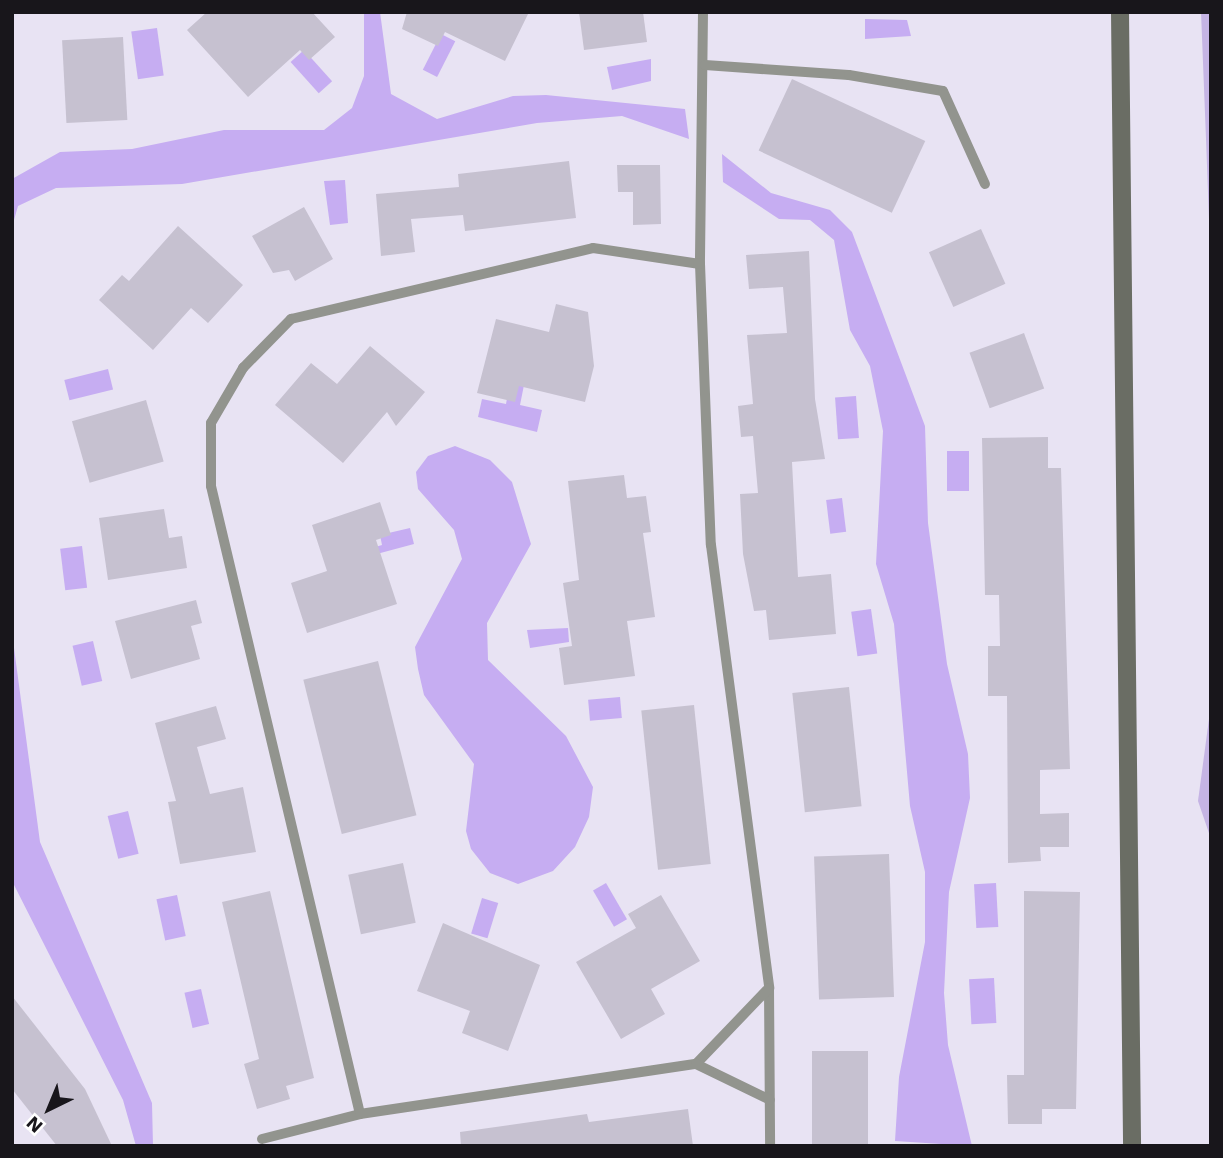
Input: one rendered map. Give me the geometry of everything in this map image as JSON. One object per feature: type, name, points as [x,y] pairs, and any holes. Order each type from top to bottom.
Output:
[{"type":"street","points":[[1120,12],[1132,1146]]},
{"type":"lane","points":[[703,12],[705,65],[701,264],[711,545],[769,988],[769,1146]]},
{"type":"lane","points":[[705,65],[849,75],[943,91],[985,184]]},
{"type":"lane","points":[[360,1114],[211,486],[211,423],[243,368],[291,319],[593,248],[701,264]]},
{"type":"lane","points":[[696,1064],[769,988]]},
{"type":"lane","points":[[262,1139],[360,1114],[696,1064],[770,1100]]},
{"type":"shaded area","points":[[364,12],[380,12],[391,94],[437,119],[513,96],[546,95],[685,109],[689,139],[622,116],[537,123],[182,184],[56,188],[18,206],[12,227],[12,179],[60,152],[132,149],[224,130],[324,130],[352,108],[364,76]]},
{"type":"shaded area","points":[[1201,12],[1211,12],[1211,273],[1206,139]]},
{"type":"shaded area","points":[[865,19],[907,20],[911,36],[865,39]]},
{"type":"shaded area","points":[[157,28],[164,76],[138,79],[131,32]]},
{"type":"shaded area","points":[[441,34],[455,41],[437,77],[423,70]]},
{"type":"shaded area","points":[[304,50],[332,81],[319,93],[291,62]]},
{"type":"shaded area","points":[[651,59],[651,81],[612,90],[607,67]]},
{"type":"shaded area","points":[[722,154],[771,193],[830,210],[852,232],[925,426],[928,523],[947,664],[968,754],[970,798],[949,892],[944,993],[948,1045],[972,1146],[895,1141],[899,1077],[925,942],[925,872],[910,806],[894,624],[876,564],[883,431],[870,366],[850,330],[834,240],[810,220],[779,219],[723,182]]},
{"type":"shaded area","points":[[345,180],[348,223],[330,225],[324,181]]},
{"type":"shaded area","points":[[108,369],[113,389],[69,400],[64,380]]},
{"type":"shaded area","points":[[510,382],[524,385],[520,405],[542,410],[537,432],[478,417],[482,399],[506,404]]},
{"type":"shaded area","points":[[856,396],[859,438],[838,439],[835,397]]},
{"type":"shaded area","points":[[455,446],[490,460],[512,482],[531,544],[487,623],[488,660],[566,736],[593,787],[589,817],[575,847],[553,871],[518,884],[490,873],[471,849],[466,831],[474,764],[424,695],[418,669],[415,647],[462,559],[454,530],[418,489],[416,472],[428,456]]},
{"type":"shaded area","points":[[947,451],[969,451],[969,491],[947,491]]},
{"type":"shaded area","points":[[842,498],[846,532],[830,534],[826,500]]},
{"type":"shaded area","points":[[410,528],[414,544],[373,555],[372,548],[382,545],[380,535]]},
{"type":"shaded area","points":[[82,546],[87,588],[65,590],[60,549]]},
{"type":"shaded area","points":[[871,609],[877,654],[857,656],[851,612]]},
{"type":"shaded area","points":[[568,628],[569,642],[530,648],[527,630]]},
{"type":"shaded area","points":[[12,633],[40,842],[152,1103],[153,1146],[136,1146],[123,1100],[12,881]]},
{"type":"shaded area","points":[[93,641],[102,681],[82,686],[73,646]]},
{"type":"shaded area","points":[[620,697],[622,718],[590,721],[588,700]]},
{"type":"shaded area","points":[[1211,704],[1211,839],[1198,801]]},
{"type":"shaded area","points":[[128,811],[139,854],[118,859],[108,816]]},
{"type":"shaded area","points":[[606,883],[627,919],[614,927],[593,890]]},
{"type":"shaded area","points":[[996,883],[998,927],[976,928],[974,884]]},
{"type":"shaded area","points":[[177,895],[186,936],[165,940],[156,899]]},
{"type":"shaded area","points":[[482,898],[498,903],[487,938],[471,933]]},
{"type":"shaded area","points":[[994,978],[996,1023],[971,1024],[969,979]]},
{"type":"shaded area","points":[[201,989],[209,1024],[193,1028],[184,993]]},
{"type":"building","points":[[207,12],[312,12],[335,37],[309,60],[300,50],[248,97],[187,30]]},
{"type":"building","points":[[407,12],[529,12],[505,61],[445,32],[438,46],[402,29]]},
{"type":"building","points":[[579,12],[643,12],[647,42],[584,50]]},
{"type":"building","points":[[123,37],[127,120],[66,123],[62,40]]},
{"type":"building","points":[[792,79],[925,141],[892,213],[759,151]]},
{"type":"building","points":[[569,161],[576,218],[465,231],[463,215],[411,219],[415,252],[381,256],[376,194],[459,187],[458,174]]},
{"type":"building","points":[[617,165],[660,165],[661,224],[633,225],[633,192],[618,192]]},
{"type":"building","points":[[304,207],[333,259],[295,281],[289,270],[273,273],[252,236]]},
{"type":"building","points":[[178,226],[243,285],[208,323],[191,308],[153,350],[99,300],[122,275],[129,281]]},
{"type":"building","points":[[981,229],[1005,284],[953,307],[929,252]]},
{"type":"building","points":[[809,251],[815,399],[825,459],[792,462],[798,577],[831,574],[836,634],[769,640],[766,610],[754,611],[743,554],[740,494],[758,493],[753,436],[741,437],[738,406],[753,404],[747,335],[787,333],[783,287],[749,289],[746,255]]},
{"type":"building","points":[[556,304],[588,312],[594,366],[585,402],[519,386],[515,402],[477,393],[496,319],[549,332]]},
{"type":"building","points":[[1024,333],[1044,388],[990,408],[969,353]]},
{"type":"building","points":[[370,346],[425,392],[396,426],[387,412],[343,463],[275,405],[311,363],[337,384]]},
{"type":"building","points":[[146,400],[164,462],[90,483],[72,421]]},
{"type":"building","points":[[1048,437],[1048,468],[1061,468],[1070,769],[1040,770],[1040,814],[1069,813],[1069,847],[1040,847],[1041,861],[1008,863],[1007,696],[988,696],[988,646],[1000,646],[999,595],[985,595],[982,438]]},
{"type":"building","points":[[624,475],[627,498],[646,496],[651,532],[643,533],[655,617],[627,621],[635,676],[564,685],[559,648],[572,646],[563,583],[579,580],[568,481]]},
{"type":"building","points":[[380,502],[391,535],[376,540],[397,604],[307,633],[291,583],[327,571],[312,525]]},
{"type":"building","points":[[164,509],[169,538],[182,536],[187,568],[108,580],[99,518]]},
{"type":"building","points":[[196,600],[202,623],[191,626],[200,659],[131,679],[115,621]]},
{"type":"building","points":[[378,661],[416,815],[342,834],[303,680]]},
{"type":"building","points":[[849,687],[862,806],[805,812],[792,693]]},
{"type":"building","points":[[694,705],[711,864],[658,870],[641,711]]},
{"type":"building","points":[[216,706],[226,739],[197,747],[210,794],[243,787],[256,852],[180,864],[168,802],[176,801],[155,723]]},
{"type":"building","points":[[889,854],[894,997],[819,1000],[814,857]]},
{"type":"building","points":[[403,863],[416,923],[361,934],[348,875]]},
{"type":"building","points":[[270,891],[314,1078],[286,1086],[290,1099],[257,1109],[244,1064],[259,1059],[222,902]]},
{"type":"building","points":[[1024,891],[1080,892],[1076,1109],[1042,1109],[1042,1124],[1008,1124],[1007,1075],[1024,1075]]},
{"type":"building","points":[[661,895],[700,961],[651,989],[665,1014],[621,1039],[576,962],[636,928],[628,914]]},
{"type":"building","points":[[443,923],[540,965],[508,1051],[462,1033],[470,1011],[417,991]]},
{"type":"building","points":[[12,996],[85,1089],[112,1146],[57,1146],[12,1089]]},
{"type":"building","points":[[812,1051],[868,1051],[868,1146],[812,1146]]},
{"type":"building","points":[[688,1109],[693,1146],[461,1146],[460,1132],[587,1114],[589,1122]]}]
